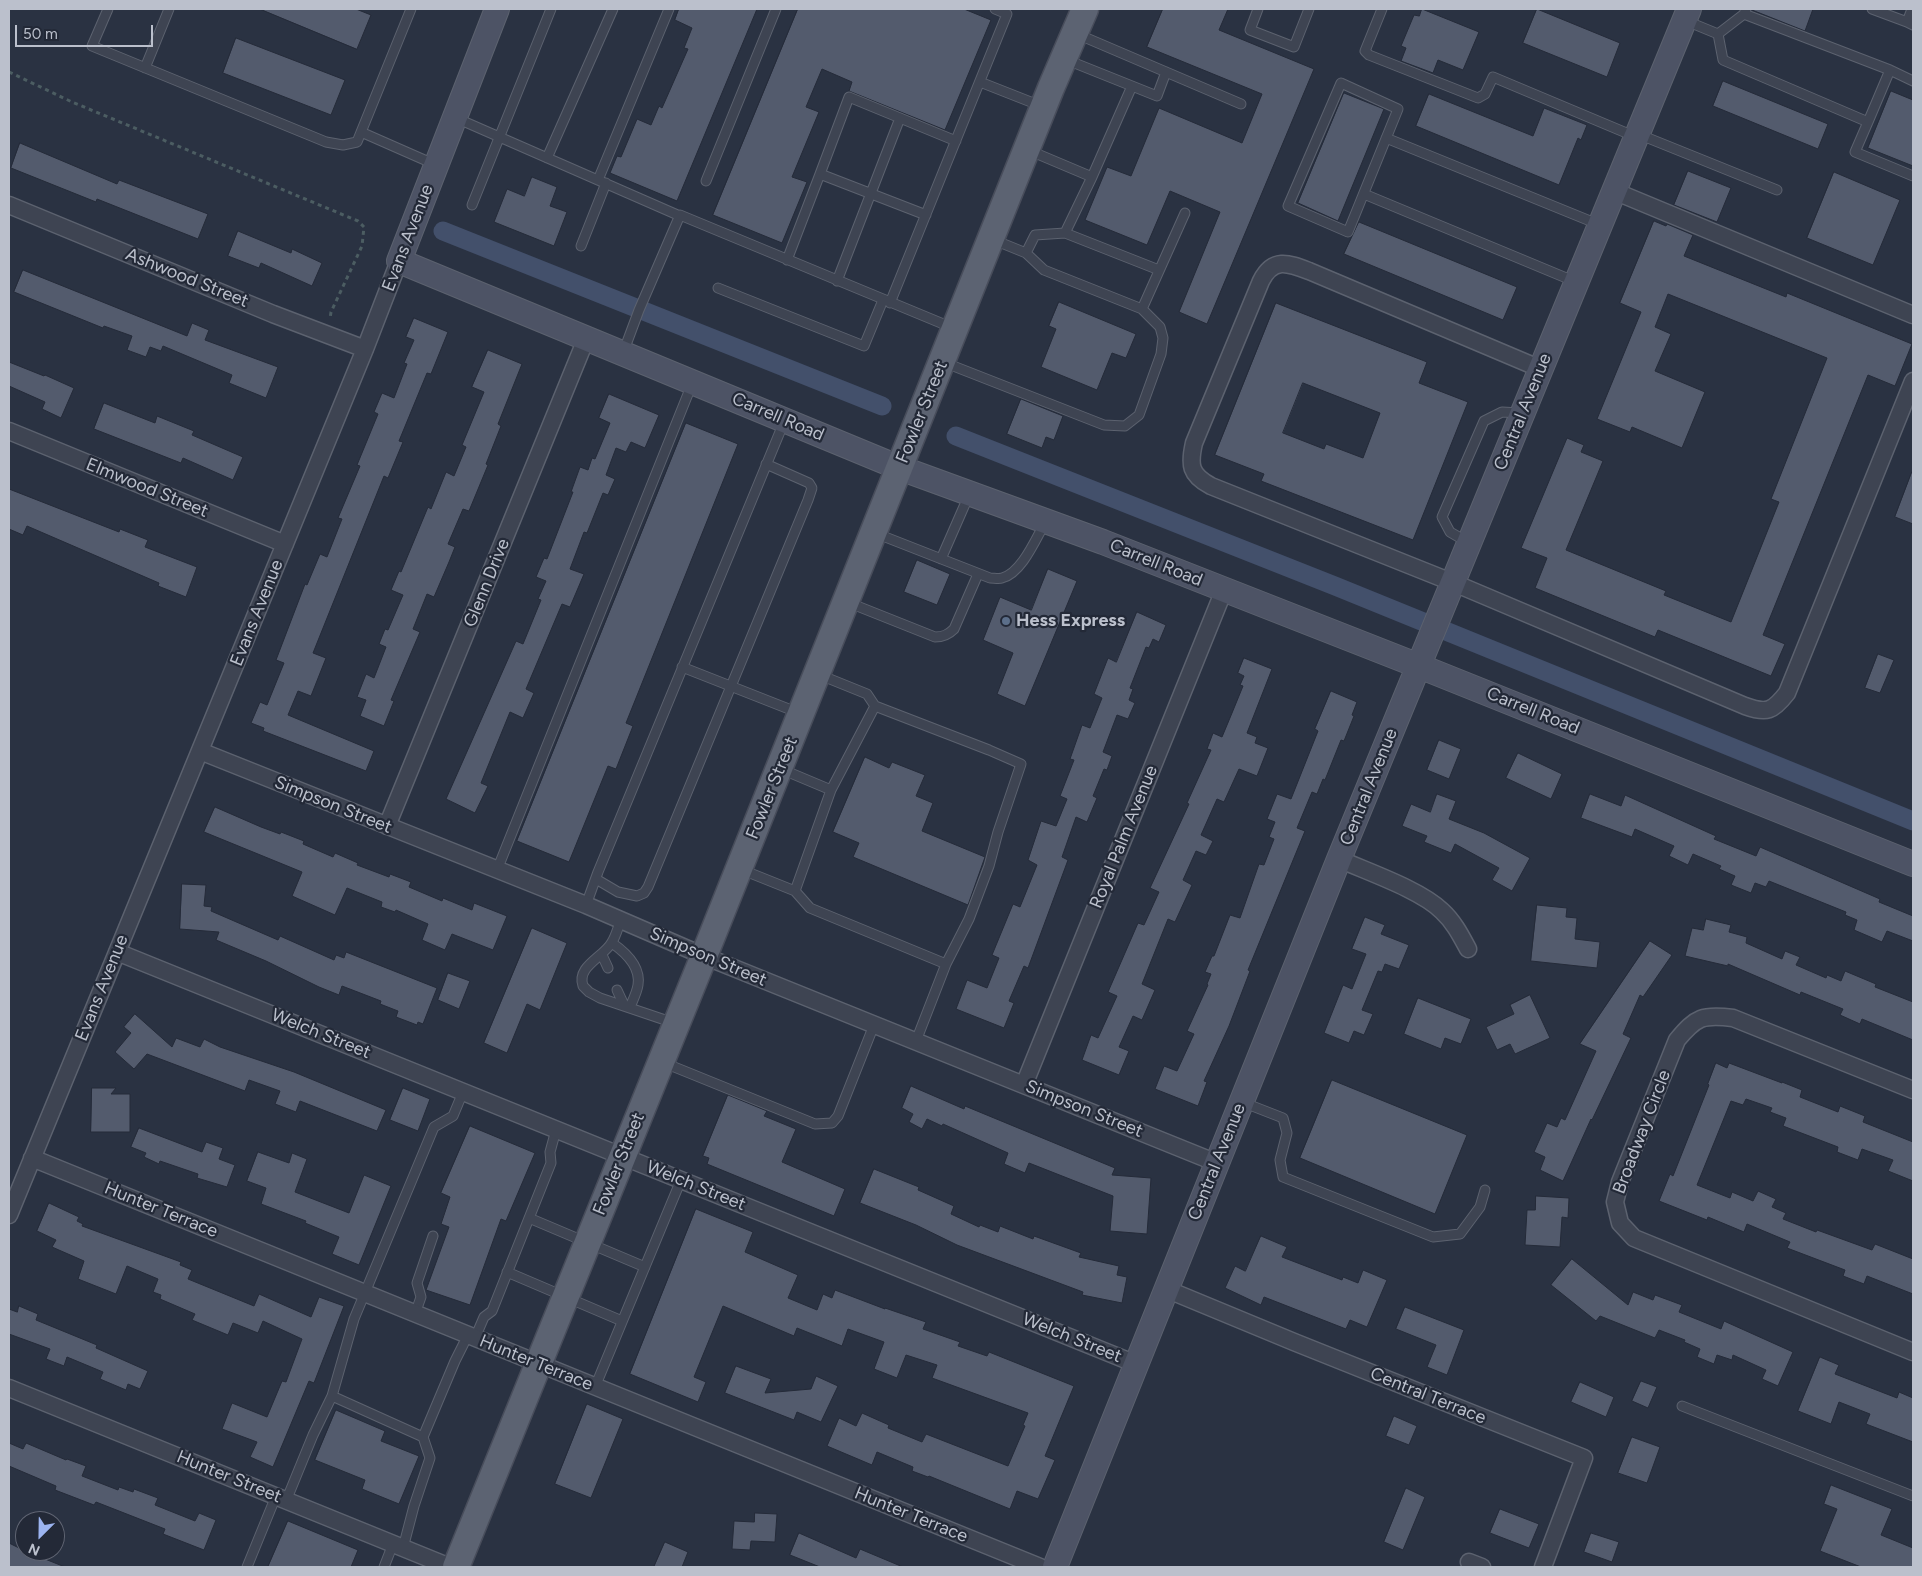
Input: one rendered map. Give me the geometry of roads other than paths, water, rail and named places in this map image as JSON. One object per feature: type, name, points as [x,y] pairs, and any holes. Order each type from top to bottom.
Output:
[{"type":"main road","name":"Fowler Street","points":[[456,1567],[1085,9]]},
{"type":"street","name":"Evans Avenue","points":[[9,1215],[365,349],[497,9]]},
{"type":"street","name":"Central Avenue","points":[[1055,1567],[1339,859],[1454,584],[1686,14]]},
{"type":"street","points":[[1614,191],[1913,315]]},
{"type":"street","name":"Ashwood Street","points":[[9,205],[365,349]]},
{"type":"street","name":"Carrell Road","points":[[399,261],[900,468],[1046,521],[1224,590],[1423,658],[1913,864]]},
{"type":"street","points":[[1542,369],[1309,271],[1285,263],[1276,264],[1266,272],[1261,281],[1198,434],[1192,452],[1191,466],[1204,482],[1757,711],[1770,710],[1780,703],[1787,693],[1913,381]]},
{"type":"street","name":"Glenn Drive","points":[[387,826],[586,339]]},
{"type":"street","name":"Elmwood Street","points":[[9,432],[285,544]]},
{"type":"street","name":"Royal Palm Avenue","points":[[1024,1085],[1224,590]]},
{"type":"street","name":"Simpson Street","points":[[200,751],[586,905],[704,956],[1217,1163]]},
{"type":"street","points":[[1339,859],[1413,892],[1430,902],[1449,918],[1468,949]]},
{"type":"street","name":"Welch Street","points":[[117,952],[1136,1364]]},
{"type":"street","name":"Broadway Circle","points":[[1913,1090],[1733,1018],[1712,1015],[1691,1023],[1677,1040],[1620,1182],[1615,1202],[1620,1223],[1634,1238],[1913,1352]]},
{"type":"street","name":"Hunter Terrace","points":[[32,1158],[1040,1567]]},
{"type":"street","name":"Central Terrace","points":[[1166,1289],[1584,1458],[1543,1567]]},
{"type":"street","name":"Hunter Street","points":[[9,1388],[450,1567]]},
{"type":"lane","points":[[108,9],[92,46],[326,142],[343,145],[357,142],[411,9]]},
{"type":"lane","points":[[145,68],[169,9]]},
{"type":"lane","points":[[472,205],[551,9]]},
{"type":"lane","points":[[548,158],[613,9]]},
{"type":"lane","points":[[581,246],[602,182],[669,9]]},
{"type":"lane","points":[[706,181],[776,9]]},
{"type":"lane","points":[[718,288],[864,346],[926,216],[1007,14],[996,9]]},
{"type":"lane","points":[[1258,9],[1250,30],[1294,47],[1309,9]]},
{"type":"lane","points":[[1382,9],[1365,52],[1369,55],[1478,98],[1485,94],[1493,77],[1777,190]]},
{"type":"lane","points":[[1872,9],[1910,24],[1912,9]]},
{"type":"lane","points":[[1718,34],[1745,11],[1913,81]]},
{"type":"lane","points":[[1686,14],[1718,34],[1723,60],[1868,122]]},
{"type":"lane","points":[[1074,33],[1241,104]]},
{"type":"lane","points":[[1064,59],[1157,96],[1166,72]]},
{"type":"lane","points":[[1890,70],[1855,152],[1913,176]]},
{"type":"lane","points":[[980,82],[1044,108]]},
{"type":"lane","points":[[1340,83],[1398,108],[1364,194],[1348,232],[1288,206],[1340,83]]},
{"type":"lane","points":[[1065,233],[1132,86]]},
{"type":"lane","points":[[787,260],[849,97],[956,141]]},
{"type":"lane","points":[[455,118],[680,216],[886,302],[956,329]]},
{"type":"lane","points":[[836,281],[900,118]]},
{"type":"lane","points":[[361,132],[437,165]]},
{"type":"lane","points":[[1386,138],[1600,225]]},
{"type":"lane","points":[[1027,149],[1092,176]]},
{"type":"lane","points":[[820,174],[926,216]]},
{"type":"lane","points":[[1364,194],[1576,283]]},
{"type":"lane","points":[[1142,309],[1184,213]]},
{"type":"lane","points":[[623,354],[639,310],[680,216]]},
{"type":"lane","points":[[1026,254],[1035,235],[1065,233],[1159,270]]},
{"type":"lane","points":[[942,362],[1104,425],[1125,426],[1139,416],[1162,346],[1163,338],[1160,327],[1142,309],[1044,270],[1026,254],[991,238]]},
{"type":"lane","points":[[496,870],[694,382]]},
{"type":"lane","points":[[1470,543],[1450,532],[1442,516],[1484,421],[1502,412],[1523,413]]},
{"type":"lane","points":[[586,905],[682,667],[785,420]]},
{"type":"lane","points":[[596,879],[618,892],[638,896],[644,893],[731,686],[812,488],[803,479],[766,464]]},
{"type":"lane","points":[[941,559],[970,493]]},
{"type":"lane","points":[[874,533],[978,574],[990,578],[1002,578],[1012,573],[1021,565],[1046,521]]},
{"type":"lane","points":[[847,602],[935,637],[942,637],[954,629],[978,574]]},
{"type":"lane","points":[[682,667],[801,714]]},
{"type":"lane","points":[[818,674],[867,694],[875,706],[1021,764],[970,919],[946,964],[916,1041]]},
{"type":"lane","points":[[795,891],[831,790],[875,706]]},
{"type":"lane","points":[[779,769],[831,790]]},
{"type":"lane","points":[[739,869],[795,891],[810,908],[946,964]]},
{"type":"lane","points":[[621,920],[612,943],[602,955],[586,968],[582,975],[583,986],[600,998],[676,1024]]},
{"type":"lane","points":[[612,943],[626,953],[637,972],[638,985],[627,1006]]},
{"type":"lane","points":[[602,955],[608,968]]},
{"type":"lane","points":[[617,990],[627,1006]]},
{"type":"lane","points":[[661,1061],[816,1124],[832,1123],[838,1116],[874,1024]]},
{"type":"lane","points":[[247,1567],[332,1396],[354,1319],[434,1127],[453,1116],[463,1092]]},
{"type":"lane","points":[[1242,1102],[1283,1118],[1286,1133],[1280,1160],[1284,1177],[1433,1237],[1460,1234],[1480,1207],[1485,1190]]},
{"type":"lane","points":[[384,1567],[398,1546],[430,1458],[423,1437],[454,1361],[484,1317],[492,1311],[551,1163],[550,1152],[556,1130]]},
{"type":"lane","points":[[595,1386],[682,1180]]},
{"type":"lane","points":[[529,1218],[645,1267]]},
{"type":"lane","points":[[415,1314],[421,1296],[418,1283],[433,1236]]},
{"type":"lane","points":[[507,1272],[622,1321]]},
{"type":"lane","points":[[332,1396],[423,1437]]},
{"type":"lane","points":[[1682,1406],[1913,1496]]},
{"type":"waterway","points":[[443,231],[882,406]]},
{"type":"waterway","points":[[956,436],[1335,586],[1913,821]]},
{"type":"place","name":"Hess Express","points":[[1006,621]]}]
